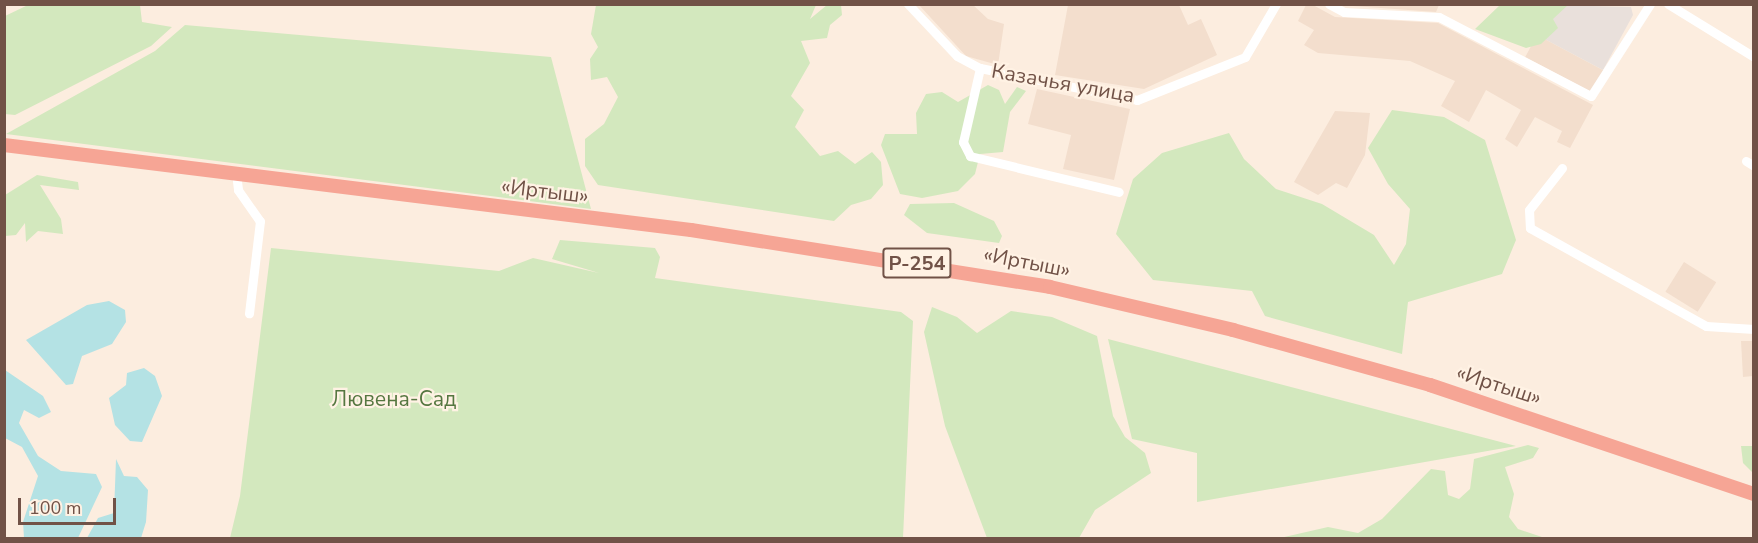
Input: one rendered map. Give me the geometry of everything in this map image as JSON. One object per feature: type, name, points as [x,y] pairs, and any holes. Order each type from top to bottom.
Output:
[{"type":"highway","name":"«Иртыш»","points":[[4,144],[702,231],[1050,287],[1419,382],[1754,494]]},
{"type":"street","name":"Казачья улица","points":[[908,4],[957,56],[980,68],[1137,100],[1245,57],[1276,4]]},
{"type":"street","points":[[1329,4],[1344,12],[1439,16],[1591,96],[1650,4]]},
{"type":"street","points":[[1668,4],[1754,57]]},
{"type":"street","points":[[980,68],[963,142],[970,156],[1119,192]]},
{"type":"street","points":[[1562,168],[1529,210],[1530,228],[1706,326],[1754,329]]},
{"type":"street","points":[[236,173],[238,190],[260,220],[249,313]]},
{"type":"shaded area","points":[[919,5],[973,5],[988,19],[1004,24],[998,65],[966,56]]},
{"type":"shaded area","points":[[1068,5],[1179,5],[1188,25],[1201,19],[1217,55],[1144,89],[1055,75]]},
{"type":"shaded area","points":[[1306,5],[1313,5],[1335,17],[1438,23],[1593,105],[1570,148],[1557,142],[1562,131],[1535,117],[1517,147],[1505,139],[1521,110],[1486,90],[1469,122],[1441,106],[1455,81],[1410,61],[1318,53],[1304,45],[1314,30],[1298,21]]},
{"type":"shaded area","points":[[1339,5],[1439,5],[1436,12]]},
{"type":"shaded area","points":[[1554,5],[1631,7],[1633,15],[1603,70],[1537,35]]},
{"type":"shaded area","points":[[1537,35],[1603,70],[1591,92],[1525,57]]},
{"type":"shaded area","points":[[1037,89],[1130,109],[1114,180],[1063,169],[1071,135],[1028,124]]},
{"type":"shaded area","points":[[1335,111],[1370,113],[1365,155],[1347,188],[1336,183],[1318,195],[1294,182]]},
{"type":"shaded area","points":[[1684,262],[1716,282],[1698,312],[1665,292]]},
{"type":"shaded area","points":[[1741,341],[1753,341],[1753,376],[1743,377]]},
{"type":"green space","points":[[28,5],[140,5],[142,22],[172,27],[151,46],[15,115],[5,114],[5,16]]},
{"type":"green space","points":[[596,5],[816,5],[810,19],[827,5],[841,5],[842,15],[830,25],[827,38],[801,41],[810,63],[791,96],[804,110],[795,127],[820,156],[838,151],[855,164],[872,152],[881,162],[883,185],[871,199],[851,205],[834,221],[598,185],[585,166],[585,139],[604,124],[618,97],[607,77],[591,80],[590,59],[598,47],[591,34]]},
{"type":"green space","points":[[1500,5],[1568,5],[1553,19],[1558,28],[1541,44],[1526,48],[1475,29]]},
{"type":"green space","points":[[185,25],[551,57],[591,209],[6,134],[155,51]]},
{"type":"green space","points":[[988,85],[999,90],[1005,104],[1017,87],[1026,91],[1010,112],[1003,152],[980,154],[975,174],[958,191],[922,198],[900,194],[881,145],[885,134],[917,134],[916,113],[926,94],[942,92],[958,102]]},
{"type":"green space","points":[[1392,110],[1444,117],[1485,140],[1516,240],[1502,274],[1408,302],[1402,354],[1265,316],[1252,291],[1153,280],[1116,234],[1133,179],[1162,153],[1229,133],[1244,159],[1276,189],[1322,204],[1374,235],[1394,265],[1406,244],[1410,209],[1388,184],[1368,148]]},
{"type":"green space","points":[[37,175],[78,182],[79,190],[40,185],[61,219],[63,234],[38,231],[26,242],[25,223],[16,235],[5,236],[5,195]]},
{"type":"green space","points":[[954,203],[994,221],[1002,236],[999,243],[927,233],[904,215],[910,204]]},
{"type":"green space","name":"Лювена-Сад","points":[[560,240],[655,248],[660,257],[655,278],[901,312],[913,321],[903,538],[230,538],[240,496],[271,248],[499,271],[533,258],[599,273],[552,259]]},
{"type":"green space","points":[[932,307],[957,317],[977,333],[1011,311],[1052,317],[1097,336],[1113,416],[1125,437],[1145,453],[1151,473],[1095,510],[1079,538],[987,538],[945,426],[924,332]]},
{"type":"green space","points":[[1108,339],[1516,446],[1197,502],[1197,453],[1132,439]]},
{"type":"green space","points":[[1528,445],[1539,448],[1533,458],[1505,467],[1514,494],[1509,517],[1518,529],[1545,538],[1280,538],[1328,527],[1358,533],[1382,519],[1431,469],[1445,471],[1448,495],[1459,499],[1470,489],[1474,459]]},
{"type":"green space","points":[[1741,446],[1753,446],[1753,473],[1743,463]]},
{"type":"water","points":[[109,301],[125,310],[126,322],[112,344],[82,356],[73,384],[66,385],[26,340],[87,305]]},
{"type":"water","points":[[144,368],[155,376],[162,396],[142,442],[130,441],[115,425],[109,398],[126,385],[127,373]]},
{"type":"water","points":[[5,370],[43,396],[51,412],[39,418],[24,410],[19,423],[38,456],[61,471],[96,474],[102,487],[78,538],[24,538],[23,522],[38,476],[22,447],[5,438]]},
{"type":"water","points":[[116,459],[124,476],[137,477],[148,490],[146,522],[141,538],[87,538],[98,518],[114,513]]}]
